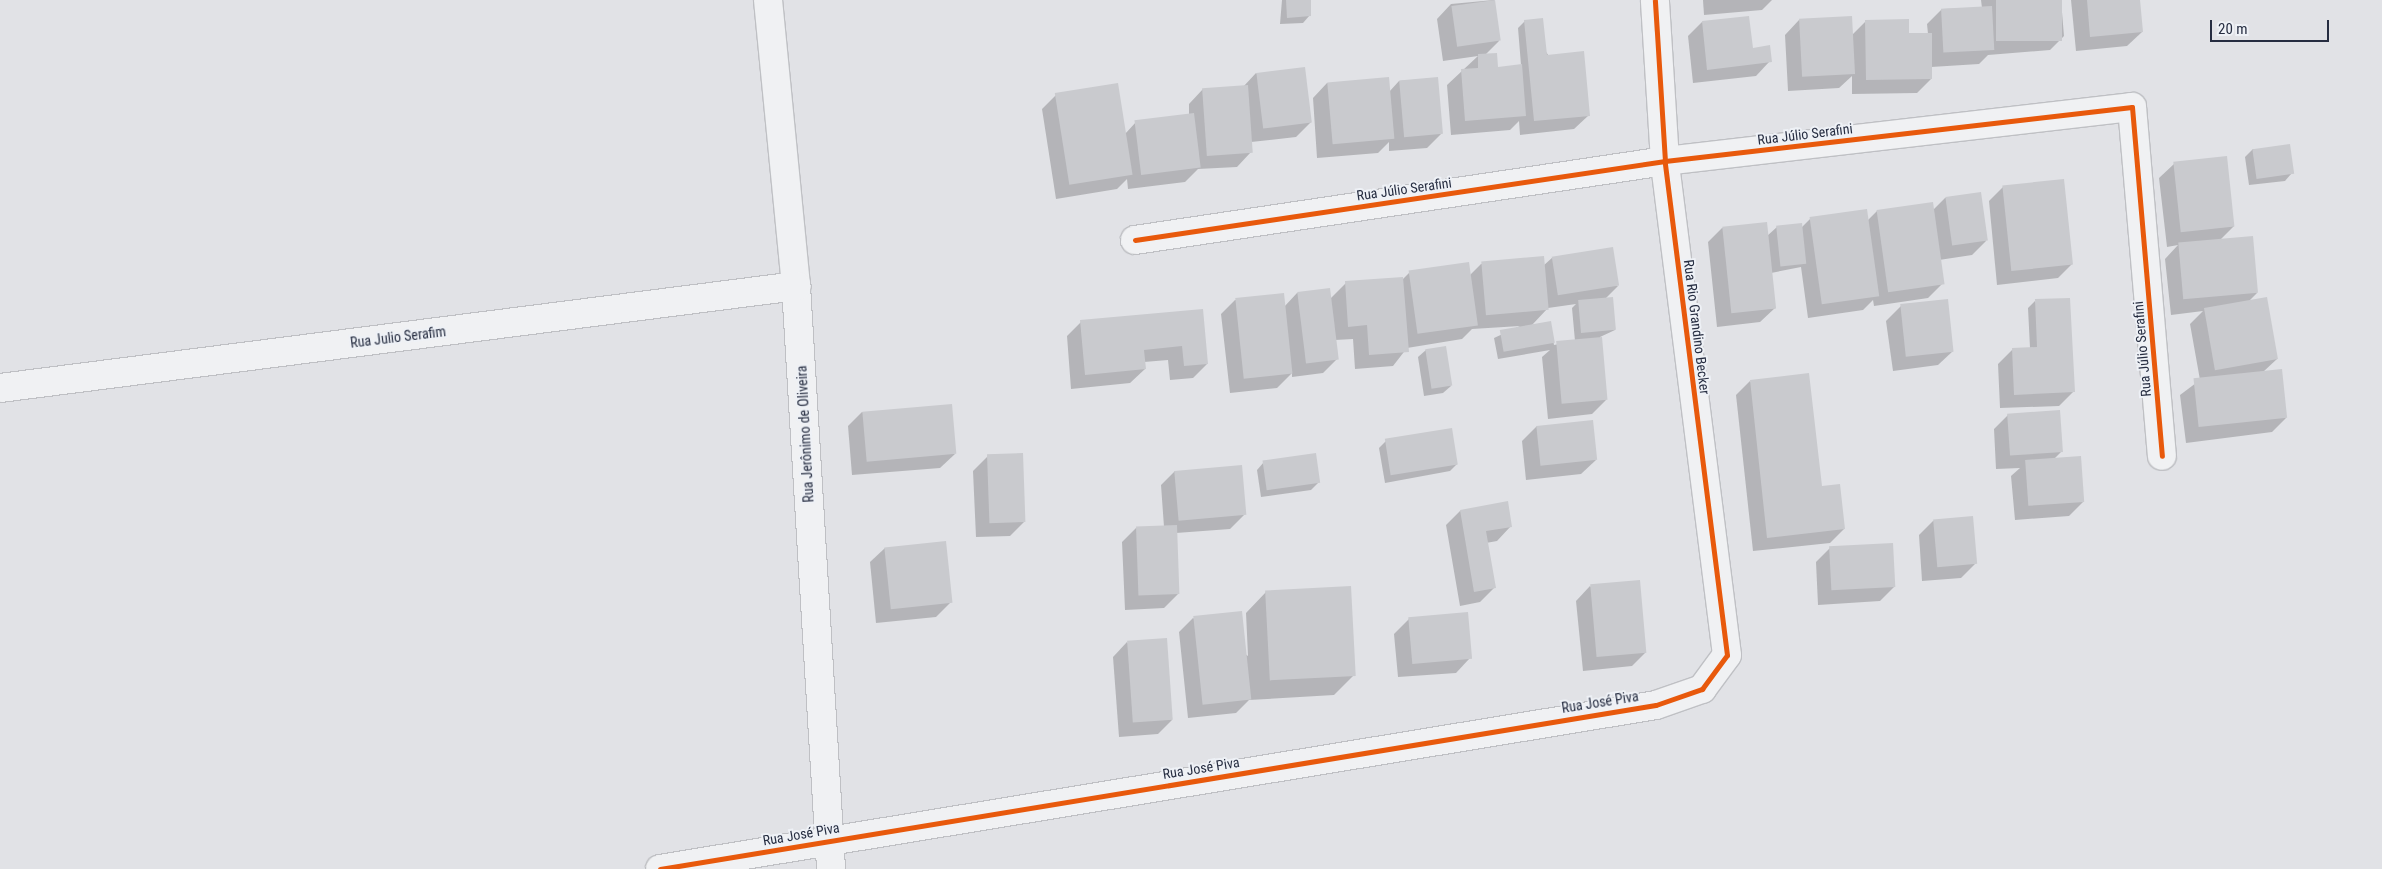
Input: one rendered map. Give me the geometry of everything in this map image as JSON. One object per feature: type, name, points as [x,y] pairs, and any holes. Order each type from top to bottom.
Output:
[{"type":"street","name":"Rua Jerônimo de Oliveira","points":[[768,0],[796,286],[831,869]]},
{"type":"street","name":"Rua Rio Grandino Becker","points":[[1655,0],[1665,162],[1727,655]]},
{"type":"street","name":"Rua Júlio Serafini","points":[[1135,240],[1665,162],[2132,106],[2162,456]]},
{"type":"street","name":"Rua Julio Serafim","points":[[0,388],[796,286]]},
{"type":"street","name":"Rua José Piva","points":[[660,869],[1656,705],[1702,689],[1727,655]]},
{"type":"building","points":[[1286,0],[1311,0],[1311,16],[1287,18]]},
{"type":"building","points":[[1495,0],[1501,41],[1457,47],[1451,6]]},
{"type":"building","points":[[1996,0],[2062,0],[2062,41],[1996,41]]},
{"type":"building","points":[[2087,0],[2140,0],[2143,32],[2090,37]]},
{"type":"building","points":[[1992,6],[1994,50],[1943,53],[1941,9]]},
{"type":"building","points":[[1749,16],[1753,48],[1770,45],[1772,62],[1707,70],[1702,21]]},
{"type":"building","points":[[1852,16],[1855,74],[1802,77],[1799,19]]},
{"type":"building","points":[[1543,18],[1547,55],[1584,51],[1590,116],[1534,121],[1524,20]]},
{"type":"building","points":[[1909,19],[1909,33],[1932,33],[1932,79],[1866,80],[1865,20]]},
{"type":"building","points":[[1497,53],[1498,67],[1522,64],[1526,116],[1465,121],[1461,69],[1478,68],[1478,54]]},
{"type":"building","points":[[1305,67],[1312,123],[1263,129],[1256,73]]},
{"type":"building","points":[[1389,77],[1394,139],[1333,144],[1327,82]]},
{"type":"building","points":[[1438,77],[1443,134],[1404,137],[1399,80]]},
{"type":"building","points":[[1118,83],[1133,175],[1069,185],[1055,93]]},
{"type":"building","points":[[1248,85],[1253,153],[1207,156],[1202,88]]},
{"type":"building","points":[[1194,113],[1201,168],[1141,175],[1134,120]]},
{"type":"building","points":[[2290,144],[2294,174],[2257,179],[2252,149]]},
{"type":"building","points":[[2227,156],[2234,227],[2181,232],[2173,162]]},
{"type":"building","points":[[2064,179],[2073,265],[2011,271],[2002,185]]},
{"type":"building","points":[[1981,192],[1988,241],[1952,246],[1945,197]]},
{"type":"building","points":[[1933,202],[1945,284],[1888,292],[1877,210]]},
{"type":"building","points":[[1867,209],[1879,296],[1822,304],[1810,217]]},
{"type":"building","points":[[1767,222],[1776,309],[1731,313],[1722,227]]},
{"type":"building","points":[[1802,223],[1806,264],[1780,266],[1776,226]]},
{"type":"building","points":[[2253,236],[2258,293],[2183,299],[2178,243]]},
{"type":"building","points":[[1613,247],[1619,286],[1558,295],[1552,257]]},
{"type":"building","points":[[1544,256],[1549,310],[1486,315],[1481,261]]},
{"type":"building","points":[[1469,262],[1478,325],[1418,334],[1409,270]]},
{"type":"building","points":[[1403,277],[1409,352],[1369,355],[1367,325],[1348,327],[1345,281]]},
{"type":"building","points":[[1330,288],[1339,359],[1306,363],[1297,292]]},
{"type":"building","points":[[1284,293],[1292,374],[1244,379],[1235,298]]},
{"type":"building","points":[[1613,297],[1616,330],[1581,333],[1578,300]]},
{"type":"building","points":[[2267,297],[2278,359],[2215,370],[2204,308]]},
{"type":"building","points":[[2070,298],[2075,392],[2014,395],[2012,348],[2037,347],[2035,299]]},
{"type":"building","points":[[1948,299],[1954,352],[1906,357],[1900,304]]},
{"type":"building","points":[[1203,309],[1208,364],[1184,366],[1182,346],[1144,350],[1146,369],[1085,375],[1080,320]]},
{"type":"building","points":[[1551,321],[1555,343],[1504,352],[1500,330]]},
{"type":"building","points":[[1602,337],[1607,400],[1562,404],[1556,341]]},
{"type":"building","points":[[1446,346],[1452,386],[1432,389],[1425,349]]},
{"type":"building","points":[[2282,369],[2287,418],[2199,427],[2193,378]]},
{"type":"building","points":[[1809,373],[1822,486],[1840,484],[1845,529],[1767,538],[1750,380]]},
{"type":"building","points":[[952,404],[956,454],[867,462],[862,412]]},
{"type":"building","points":[[2060,410],[2063,452],[2010,456],[2007,414]]},
{"type":"building","points":[[1593,420],[1597,460],[1540,466],[1536,426]]},
{"type":"building","points":[[1452,428],[1458,465],[1391,475],[1385,439]]},
{"type":"building","points":[[1023,453],[1025,522],[989,523],[987,454]]},
{"type":"building","points":[[1316,453],[1320,483],[1267,490],[1263,461]]},
{"type":"building","points":[[2081,456],[2084,502],[2028,506],[2025,460]]},
{"type":"building","points":[[1242,465],[1246,515],[1179,521],[1174,471]]},
{"type":"building","points":[[1508,501],[1512,527],[1486,531],[1496,588],[1474,592],[1460,510]]},
{"type":"building","points":[[1973,516],[1977,564],[1937,567],[1933,519]]},
{"type":"building","points":[[1177,525],[1179,594],[1138,595],[1136,526]]},
{"type":"building","points":[[946,541],[952,603],[891,609],[884,547]]},
{"type":"building","points":[[1893,543],[1895,587],[1831,590],[1829,546]]},
{"type":"building","points":[[1640,580],[1646,653],[1597,657],[1590,584]]},
{"type":"building","points":[[1351,586],[1356,676],[1270,680],[1265,591]]},
{"type":"building","points":[[1242,611],[1251,700],[1203,705],[1193,616]]},
{"type":"building","points":[[1468,612],[1472,659],[1412,664],[1408,617]]},
{"type":"building","points":[[1167,638],[1173,720],[1133,723],[1127,641]]},
{"type":"cycle path","points":[[660,869],[1656,705],[1702,689],[1727,655],[1665,161],[1655,0]]},
{"type":"cycle path","points":[[1135,240],[1665,161],[2132,107],[2162,456]]}]
